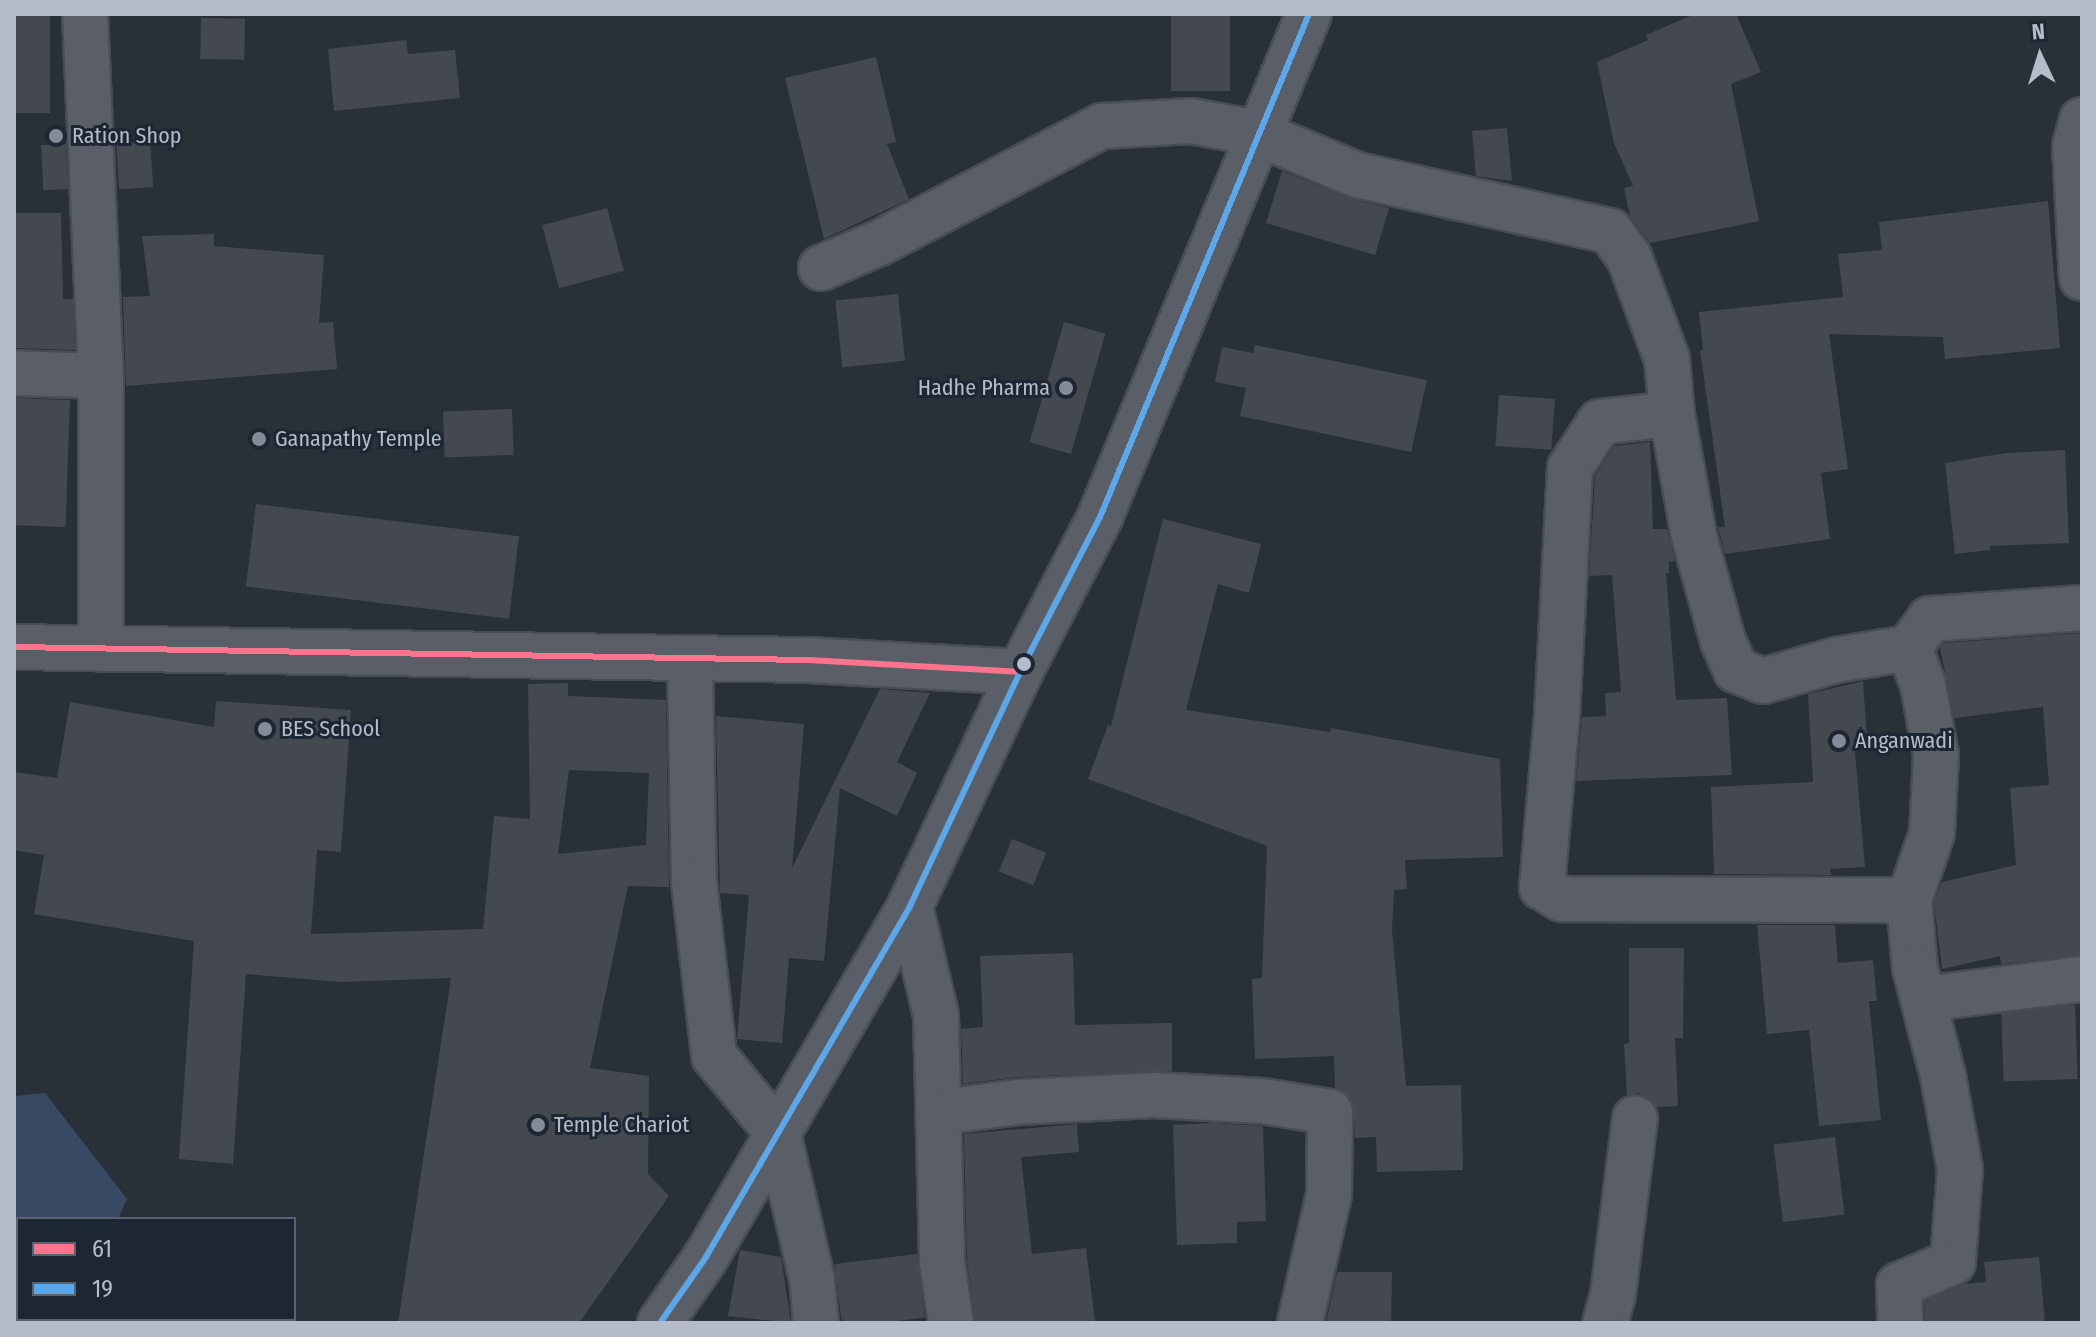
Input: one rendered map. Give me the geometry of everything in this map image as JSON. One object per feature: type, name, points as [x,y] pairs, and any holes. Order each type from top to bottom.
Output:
[{"type":"street","points":[[85,14],[101,376],[101,649]]},
{"type":"street","points":[[660,1323],[706,1257],[910,906],[1020,672],[1100,517],[1309,14]]},
{"type":"street","points":[[2082,120],[2075,146],[2082,278]]},
{"type":"street","points":[[821,268],[879,243],[1102,126],[1191,121],[1257,133],[1357,175],[1610,231],[1629,257],[1667,359],[1672,414],[1694,536],[1723,641],[1736,670],[1763,681],[1836,660],[1909,648],[1930,619],[2082,608]]},
{"type":"street","points":[[14,373],[101,376]]},
{"type":"street","points":[[1672,414],[1600,422],[1570,468],[1557,715],[1542,887],[1562,899],[1578,900],[1909,900]]},
{"type":"street","points":[[14,647],[823,660],[1020,672]]},
{"type":"street","points":[[1900,1323],[1899,1285],[1953,1262],[1960,1170],[1925,999],[1915,968],[1909,900],[1932,833],[1936,755],[1923,685],[1909,648]]},
{"type":"street","points":[[690,658],[694,882],[714,1056],[778,1133],[812,1279],[816,1323]]},
{"type":"street","points":[[910,906],[936,1015],[941,1112],[942,1262],[951,1323]]},
{"type":"street","points":[[1925,999],[2082,979]]},
{"type":"street","points":[[941,1112],[1018,1102],[1154,1095],[1263,1101],[1330,1112],[1329,1194],[1300,1323]]},
{"type":"street","points":[[1605,1323],[1613,1295],[1635,1118]]},
{"type":"water","points":[[45,1093],[127,1199],[119,1217],[16,1217],[16,1290],[14,1290],[14,1096]]},
{"type":"building","points":[[14,14],[50,14],[50,113],[14,113]]},
{"type":"building","points":[[1171,14],[1230,14],[1230,91],[1171,91]]},
{"type":"building","points":[[1695,14],[1736,14],[1761,72],[1731,84],[1759,221],[1650,243],[1630,216],[1624,188],[1633,186],[1614,143],[1597,62],[1648,40],[1646,35]]},
{"type":"building","points":[[201,18],[245,19],[244,60],[200,59]]},
{"type":"building","points":[[406,40],[408,54],[455,50],[460,98],[334,111],[328,49]]},
{"type":"building","points":[[876,57],[896,142],[887,144],[909,199],[824,239],[785,78]]},
{"type":"building","points":[[1507,128],[1512,181],[1476,176],[1472,131]]},
{"type":"building","points":[[150,140],[153,187],[119,189],[116,142]]},
{"type":"building","points":[[66,144],[68,189],[43,190],[41,145]]},
{"type":"building","points":[[1282,171],[1348,198],[1389,208],[1375,255],[1266,223]]},
{"type":"building","points":[[2048,201],[2060,348],[1945,359],[1943,337],[1829,334],[1848,469],[1821,473],[1830,539],[1725,554],[1718,527],[1725,527],[1700,350],[1703,350],[1699,312],[1843,297],[1838,254],[1882,250],[1879,222]]},
{"type":"building","points":[[607,208],[624,271],[559,288],[542,225]]},
{"type":"building","points":[[14,213],[61,213],[63,299],[73,299],[75,350],[14,348]]},
{"type":"building","points":[[214,234],[214,246],[324,255],[319,323],[333,322],[337,369],[126,386],[123,297],[150,296],[142,236]]},
{"type":"building","points":[[898,294],[905,361],[842,367],[835,301]]},
{"type":"building","name":"Hadhe Pharma","points":[[1064,322],[1105,334],[1071,454],[1030,442]]},
{"type":"building","points":[[1255,345],[1427,380],[1411,452],[1240,416],[1246,388],[1215,382],[1222,347],[1253,353]]},
{"type":"building","points":[[1499,395],[1555,399],[1551,450],[1495,446]]},
{"type":"building","points":[[14,398],[70,400],[66,527],[14,525]]},
{"type":"building","points":[[512,409],[514,455],[445,457],[443,411]]},
{"type":"building","points":[[1650,442],[1653,529],[1667,529],[1675,561],[1669,562],[1669,573],[1666,573],[1676,700],[1727,698],[1732,775],[1576,781],[1582,717],[1606,716],[1605,693],[1621,692],[1612,575],[1589,576],[1595,476],[1614,446]]},
{"type":"building","points":[[2065,450],[2069,543],[1990,546],[1990,550],[1955,554],[1945,463],[2006,453]]},
{"type":"building","points":[[256,504],[519,536],[509,619],[246,586]]},
{"type":"building","points":[[1163,519],[1261,544],[1249,593],[1218,584],[1186,710],[1330,732],[1331,728],[1500,759],[1503,857],[1405,860],[1407,889],[1394,890],[1392,930],[1406,1086],[1461,1085],[1463,1170],[1377,1172],[1376,1137],[1355,1138],[1353,1102],[1335,1088],[1334,1056],[1255,1059],[1252,979],[1262,978],[1267,846],[1088,779],[1108,725],[1111,726]]},
{"type":"building","points":[[2082,633],[2082,955],[2001,964],[2000,956],[1942,969],[1934,903],[1942,882],[2016,865],[2010,788],[2049,785],[2043,707],[1954,718],[1940,647],[1943,643]]},
{"type":"building","points":[[1863,681],[1867,738],[1854,740],[1865,867],[1830,869],[1831,875],[1714,874],[1711,787],[1813,782],[1808,694]]},
{"type":"building","points":[[568,683],[568,696],[666,700],[669,887],[628,886],[590,1068],[649,1076],[648,1174],[669,1196],[579,1323],[398,1323],[451,978],[341,982],[246,974],[233,1164],[179,1159],[194,941],[34,914],[44,855],[14,850],[14,772],[57,778],[70,702],[214,727],[216,701],[351,710],[341,852],[317,850],[311,934],[483,929],[494,816],[530,819],[528,684]],"holes":[[[569,770],[649,773],[646,845],[558,854]]]},
{"type":"building","points":[[880,689],[930,693],[897,762],[917,773],[897,816],[840,788],[824,961],[789,958],[782,1043],[737,1039],[749,895],[720,893],[716,716],[804,724],[792,868]]},
{"type":"building","points":[[1012,839],[1046,853],[1033,885],[999,871]]},
{"type":"building","points":[[1757,925],[1835,925],[1838,963],[1873,960],[1877,1001],[1869,1001],[1881,1120],[1819,1126],[1809,1030],[1767,1034]]},
{"type":"building","points":[[1629,948],[1684,948],[1683,1038],[1675,1038],[1678,1106],[1657,1107],[1639,1093],[1627,1095],[1624,1044],[1629,1043]]},
{"type":"building","points":[[1073,953],[1075,1025],[1172,1023],[1172,1071],[1017,1077],[963,1084],[961,1029],[983,1027],[980,956]]},
{"type":"building","points":[[2075,1005],[2078,1079],[2004,1082],[2001,1008]]},
{"type":"building","points":[[1213,1123],[1263,1126],[1266,1221],[1237,1222],[1237,1243],[1177,1245],[1173,1125]]},
{"type":"building","points":[[1077,1124],[1079,1152],[1021,1157],[1032,1254],[1086,1248],[1095,1321],[975,1323],[967,1260],[964,1134]]},
{"type":"building","points":[[1835,1137],[1845,1214],[1783,1222],[1773,1145]]},
{"type":"building","points":[[740,1250],[781,1257],[791,1323],[728,1316]]},
{"type":"building","points":[[917,1254],[925,1318],[880,1323],[842,1323],[835,1264]]},
{"type":"building","points":[[2039,1257],[2045,1323],[1925,1323],[1924,1301],[1964,1284],[1986,1282],[1984,1262]]},
{"type":"building","points":[[1337,1272],[1392,1272],[1391,1323],[1326,1323]]},
{"type":"transit line","name":"19","points":[[660,1323],[706,1257],[910,906],[1020,672],[1100,517],[1309,14]]},
{"type":"transit line","name":"61","points":[[14,647],[807,660],[1020,672]]},
{"type":"place","name":"Ration Shop","points":[[56,136]]},
{"type":"place","name":"Hadhe Pharma","points":[[1066,388]]},
{"type":"place","name":"Ganapathy Temple","points":[[259,439]]},
{"type":"place","name":"BES School","points":[[265,729]]},
{"type":"place","name":"Anganwadi","points":[[1839,741]]},
{"type":"place","name":"Temple Chariot","points":[[538,1125]]}]
